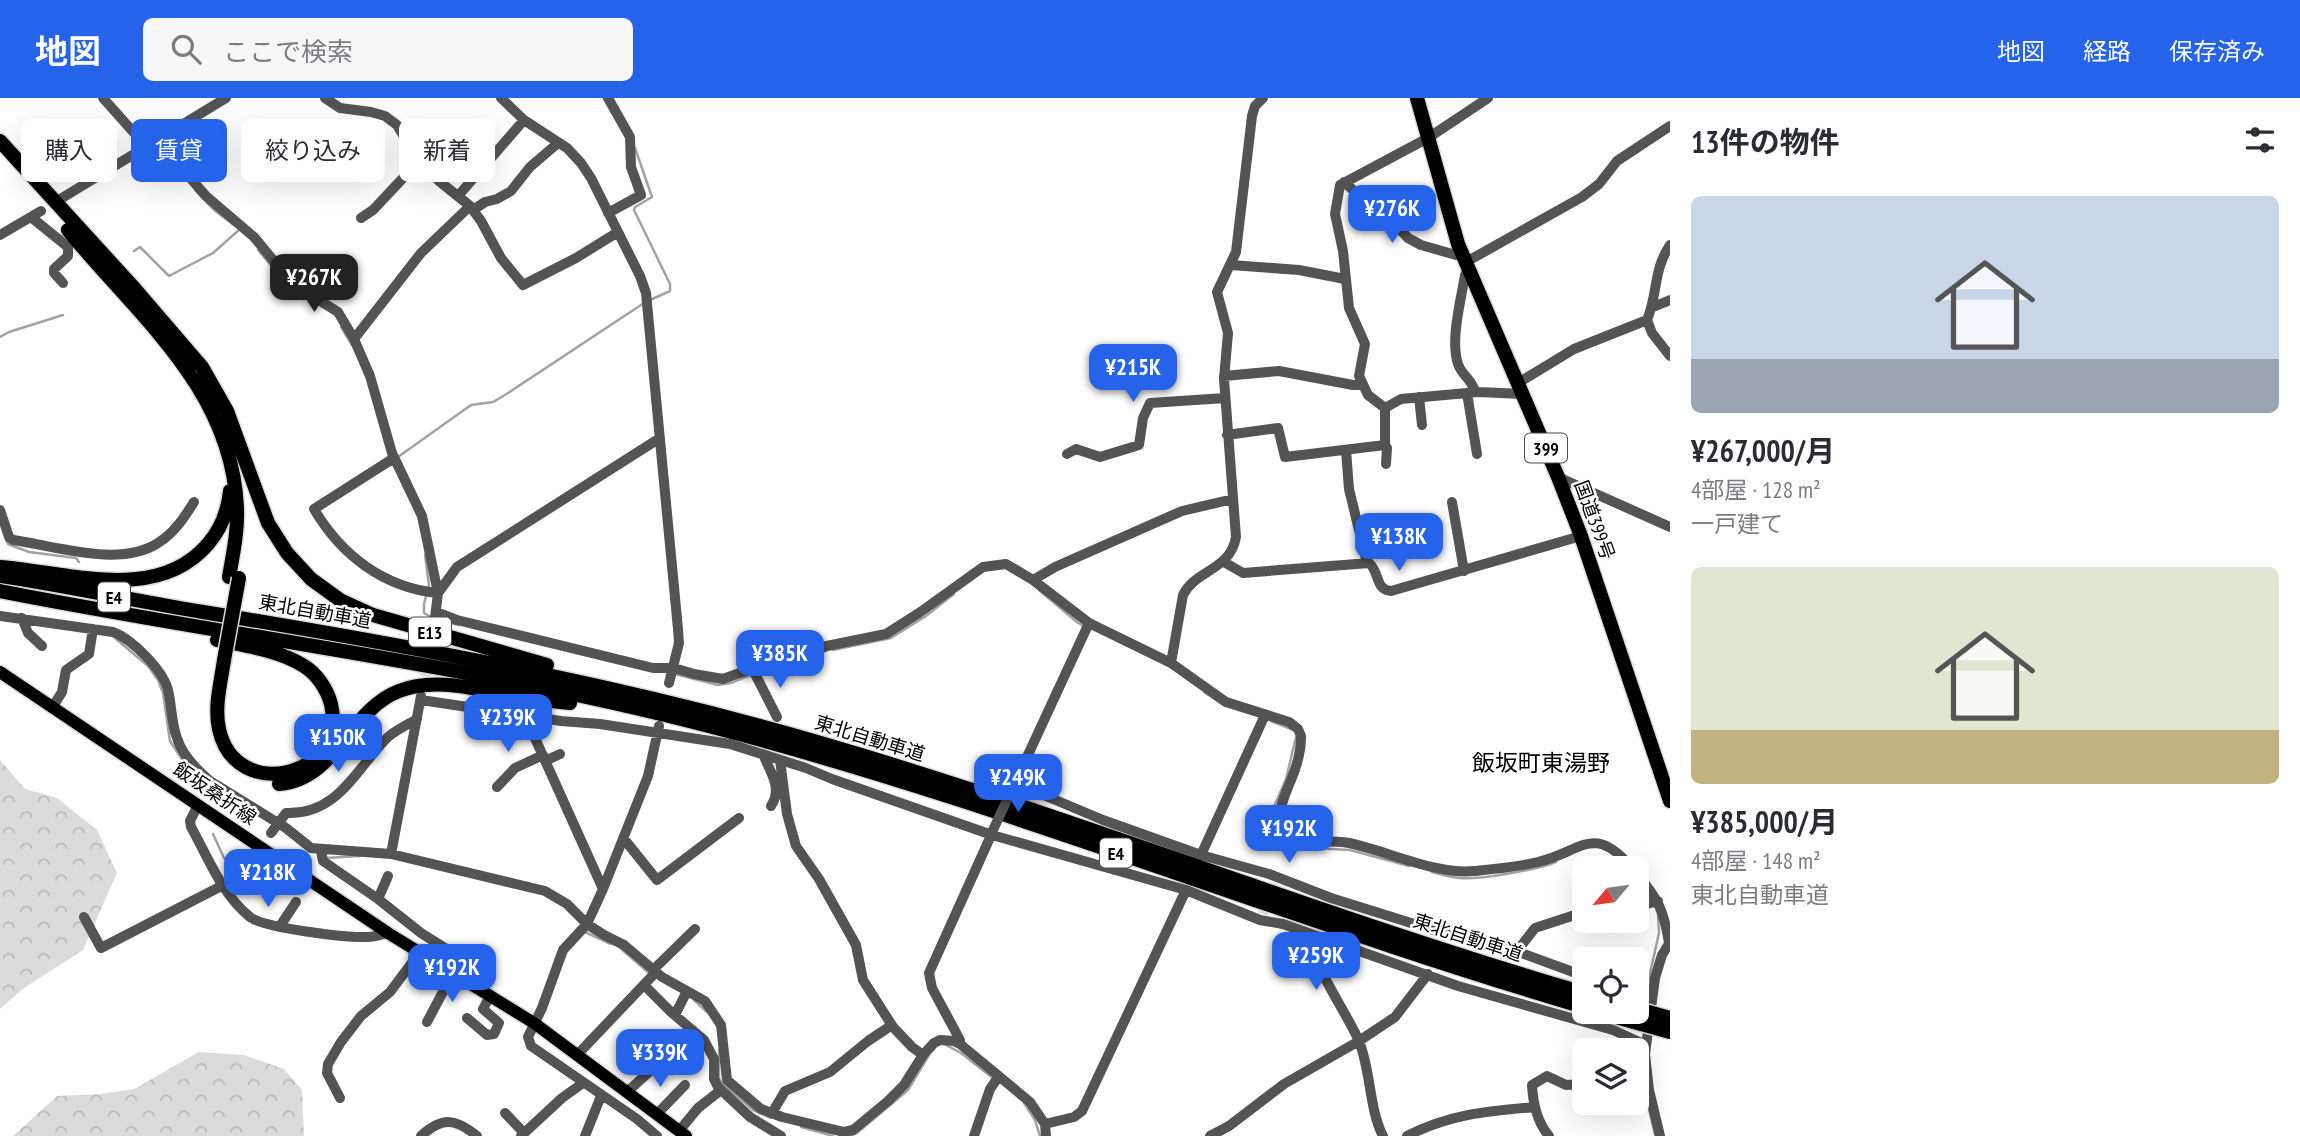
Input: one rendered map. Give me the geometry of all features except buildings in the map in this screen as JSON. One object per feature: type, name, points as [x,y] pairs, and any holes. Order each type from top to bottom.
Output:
[{"type":"highway","name":"国道399号","points":[[1417,98],[1448,216],[1581,536],[1670,801]]},
{"type":"highway","name":"E13","points":[[0,141],[192,354],[219,396],[261,508],[277,539],[312,579],[340,600],[383,618],[703,710]]},
{"type":"highway","points":[[0,153],[188,370],[210,406],[229,458],[237,508],[234,578]]},
{"type":"highway","points":[[240,447],[246,517],[208,713],[217,751],[234,771],[245,778],[272,784],[298,780],[310,774],[331,756],[377,702],[400,690],[415,686],[455,686],[532,699],[645,710]]},
{"type":"highway","points":[[0,567],[93,579],[126,580],[154,577],[181,568],[212,540],[225,516],[230,493],[229,458]]},
{"type":"highway","name":"東北自動車道","points":[[0,576],[449,654],[597,684],[703,710],[895,765],[1418,942],[1572,989]]},
{"type":"highway","points":[[0,592],[34,602],[234,643],[293,660],[314,674],[323,685],[332,709],[330,734],[316,757],[293,771],[270,775],[250,769],[233,757],[221,737],[218,715],[220,659]]},
{"type":"highway","name":"東北自動車道","points":[[0,592],[436,667],[645,710],[801,751],[955,798],[1415,955],[1572,1003]]},
{"type":"highway","points":[[1649,1015],[1670,1018]]},
{"type":"highway","points":[[1649,1020],[1670,1032]]},
{"type":"main road","name":"飯坂桑折線","points":[[0,672],[388,933],[534,1023],[682,1134]]},
{"type":"street","points":[[103,98],[131,129]]},
{"type":"street","points":[[191,119],[225,98]]},
{"type":"street","points":[[325,98],[340,108],[371,112],[391,120],[399,129]]},
{"type":"street","points":[[501,98],[524,120],[558,143],[581,163],[618,232],[646,293],[679,642],[672,674]]},
{"type":"street","points":[[608,98],[630,137],[631,167],[641,195],[608,213]]},
{"type":"street","points":[[1171,663],[1183,595],[1187,587],[1224,562],[1236,537],[1224,376],[1228,333],[1217,292],[1236,252],[1252,116],[1255,106],[1263,98]]},
{"type":"street","points":[[1385,408],[1375,402],[1362,385],[1359,376],[1364,339],[1349,308],[1343,251],[1335,214],[1340,185],[1428,138],[1488,98]]},
{"type":"street","points":[[458,196],[524,120]]},
{"type":"street","points":[[1465,262],[1582,197],[1599,184],[1617,161],[1670,126]]},
{"type":"street","points":[[354,339],[421,253],[471,208],[511,191],[530,167],[558,143]]},
{"type":"street","points":[[62,198],[131,156]]},
{"type":"street","points":[[194,182],[254,237],[293,284],[338,312],[354,339],[370,376],[392,459],[422,516],[435,619],[457,620],[672,674],[723,679],[754,672],[797,652],[886,634],[976,571],[989,565],[1006,565],[1033,580],[1088,626],[1171,663],[1226,702],[1264,718],[1294,725],[1302,738],[1296,766],[1282,799],[1279,814],[1286,831],[1296,841],[1346,843],[1460,872],[1537,862],[1592,842],[1608,846],[1622,856]]},
{"type":"street","points":[[361,218],[373,210],[399,182]]},
{"type":"street","points":[[440,182],[471,208],[501,258],[523,285],[576,258],[618,232]]},
{"type":"street","points":[[1344,182],[1364,200],[1384,212],[1408,238],[1421,245],[1456,255],[1465,262]]},
{"type":"street","points":[[0,235],[41,211]]},
{"type":"street","points":[[31,217],[68,247],[68,256],[54,269],[54,273],[63,283]]},
{"type":"street","points":[[1385,408],[1401,399],[1520,388],[1574,349],[1647,320],[1653,307],[1661,257],[1670,245]]},
{"type":"street","points":[[1465,262],[1456,353],[1461,371],[1473,383],[1471,392],[1477,454]]},
{"type":"street","points":[[1231,265],[1299,270],[1345,279]]},
{"type":"street","points":[[1653,307],[1670,300]]},
{"type":"street","points":[[1647,320],[1652,333],[1670,356]]},
{"type":"street","points":[[1224,376],[1279,371],[1362,385]]},
{"type":"street","points":[[1419,397],[1422,425]]},
{"type":"street","points":[[1067,454],[1076,449],[1100,457],[1139,445],[1143,418],[1150,402],[1225,398]]},
{"type":"street","points":[[1385,408],[1386,464]]},
{"type":"street","points":[[1227,435],[1278,428],[1285,457],[1385,445]]},
{"type":"street","points":[[430,592],[466,560],[660,438]]},
{"type":"street","points":[[1346,450],[1349,489],[1367,563]]},
{"type":"street","points":[[392,459],[314,509],[338,544],[362,565],[385,578],[430,592]]},
{"type":"street","points":[[1558,477],[1670,527]]},
{"type":"street","points":[[1033,580],[1055,567],[1182,511],[1233,499]]},
{"type":"street","points":[[0,510],[9,537],[13,540],[122,555],[160,542],[180,524],[194,502]]},
{"type":"street","points":[[1452,502],[1464,571]]},
{"type":"street","points":[[1224,562],[1243,573],[1367,563],[1373,566],[1380,586],[1386,591],[1581,536]]},
{"type":"street","points":[[0,617],[22,618],[121,635],[159,672],[168,690],[177,741],[200,772],[274,828],[286,828],[311,848],[391,853],[545,891],[567,904],[584,928],[624,945],[652,976],[675,1015],[704,1040],[714,1059],[713,1079],[754,1105],[827,1132],[849,1131],[867,1120],[904,1085],[923,1055],[940,1040],[960,1044],[996,1079],[1030,1102],[1045,1124],[1046,1136]]},
{"type":"street","points":[[22,618],[28,634],[42,646]]},
{"type":"street","points":[[960,1044],[932,988],[929,973],[1088,626]]},
{"type":"street","points":[[52,708],[62,692],[66,670],[89,653],[93,629]]},
{"type":"street","points":[[754,672],[777,717]]},
{"type":"street","points":[[391,853],[421,698],[561,722],[658,730],[730,744],[763,754],[993,832],[1185,890],[1427,974],[1613,1030],[1630,1038]]},
{"type":"street","points":[[525,716],[603,889]]},
{"type":"street","points":[[1201,855],[1264,718]]},
{"type":"street","points":[[274,828],[285,813],[304,812],[315,808],[339,793],[358,775],[389,736],[417,719]]},
{"type":"street","points":[[657,1136],[637,1119],[531,1046],[528,1037],[542,1008],[563,950],[584,928],[603,889],[648,776],[658,730]]},
{"type":"street","points":[[497,787],[514,768],[560,754]]},
{"type":"street","points":[[763,754],[778,787],[771,806]]},
{"type":"street","points":[[780,760],[787,814],[796,846],[819,879],[856,945],[863,980],[892,1025],[923,1055]]},
{"type":"street","points":[[987,773],[1103,820],[1201,855],[1395,919],[1572,972]]},
{"type":"street","points":[[198,805],[190,821],[191,827],[223,885],[249,917],[257,922],[280,926],[367,937],[388,933]]},
{"type":"street","points":[[624,839],[657,880],[739,818]]},
{"type":"street","points":[[321,850],[323,862],[379,899],[421,933],[472,965],[467,982]]},
{"type":"street","points":[[84,917],[101,948],[223,885],[250,866]]},
{"type":"street","points":[[379,899],[388,876]]},
{"type":"street","points":[[1045,1124],[1074,1117],[1082,1111],[1185,890]]},
{"type":"street","points":[[1649,894],[1666,923],[1670,943],[1649,983]]},
{"type":"street","points":[[280,926],[296,902]]},
{"type":"street","points":[[1649,903],[1654,902]]},
{"type":"street","points":[[1508,952],[1521,946],[1535,928],[1572,916]]},
{"type":"street","points":[[578,1055],[695,929]]},
{"type":"street","points":[[1308,934],[1308,940],[1321,968],[1359,1041],[1374,1110],[1384,1136]]},
{"type":"street","points":[[340,1098],[327,1073],[328,1065],[361,1016],[390,992],[420,952]]},
{"type":"street","points":[[427,1022],[453,973]]},
{"type":"street","points":[[1210,1136],[1228,1126],[1284,1084],[1395,1017],[1427,974]]},
{"type":"street","points":[[652,976],[705,1001],[721,1025],[725,1045],[725,1074],[722,1084],[698,1108],[682,1134]]},
{"type":"street","points":[[675,1015],[686,994]]},
{"type":"street","points":[[467,1018],[487,1035],[494,1034],[499,1023],[483,1009],[490,996]]},
{"type":"street","points":[[772,1113],[785,1090],[830,1072],[892,1025]]},
{"type":"street","points":[[627,1092],[661,1061],[677,1061],[704,1040]]},
{"type":"street","points":[[1549,1136],[1539,1123],[1532,1085],[1547,1076],[1572,1086]]},
{"type":"street","points":[[974,1136],[996,1079]]},
{"type":"street","points":[[505,1113],[523,1134],[562,1098],[583,1083]]},
{"type":"street","points":[[722,1084],[750,1116],[782,1136]]},
{"type":"street","points":[[657,1114],[685,1085]]},
{"type":"street","points":[[585,1136],[601,1096]]},
{"type":"street","points":[[1649,1098],[1660,1136]]},
{"type":"street","points":[[1407,1136],[1431,1124],[1477,1112],[1535,1107]]},
{"type":"street","points":[[421,1136],[433,1125],[443,1122],[464,1125],[477,1136]]},
{"type":"green space","points":[[0,760],[25,789],[57,798],[97,830],[117,873],[83,950],[24,988],[0,1009]]},
{"type":"green space","points":[[199,1052],[244,1055],[284,1069],[302,1090],[304,1136],[13,1136],[57,1096],[134,1089]]},
{"type":"waterway","points":[[635,148],[652,197],[634,210],[670,284],[670,291],[650,300]]},
{"type":"waterway","points":[[195,190],[214,210],[234,225]]},
{"type":"waterway","points":[[134,251],[140,247],[169,276],[213,253],[240,229]]},
{"type":"waterway","points":[[258,250],[285,282]]},
{"type":"waterway","points":[[398,457],[471,405],[493,402],[505,395],[644,303]]},
{"type":"waterway","points":[[0,337],[63,315]]},
{"type":"waterway","points":[[341,327],[352,345]]},
{"type":"waterway","points":[[6,540],[8,544],[29,552],[76,558],[79,562]]},
{"type":"waterway","points":[[425,555],[429,585],[424,613],[431,617]]},
{"type":"waterway","points":[[1039,590],[1086,627]]},
{"type":"waterway","points":[[833,650],[891,638],[954,594]]},
{"type":"waterway","points":[[437,619],[458,625]]},
{"type":"waterway","points":[[116,639],[148,666],[158,680],[163,693],[170,741],[198,784]]},
{"type":"waterway","points":[[788,660],[826,651]]},
{"type":"waterway","points":[[675,674],[718,685],[731,683],[762,670]]},
{"type":"waterway","points":[[1204,692],[1225,706]]},
{"type":"waterway","points":[[1271,721],[1291,729]]},
{"type":"waterway","points":[[1296,737],[1286,779],[1273,809],[1278,828],[1285,840],[1295,847],[1350,850],[1409,866]]},
{"type":"waterway","points":[[213,834],[224,858],[243,869]]},
{"type":"waterway","points":[[325,858],[360,856]]},
{"type":"waterway","points":[[1432,872],[1459,878],[1480,877],[1522,871],[1556,862]]},
{"type":"waterway","points":[[250,871],[267,870]]},
{"type":"waterway","points":[[1649,978],[1659,933],[1658,915]]},
{"type":"waterway","points":[[585,932],[611,944]]},
{"type":"waterway","points":[[620,948],[649,973]]},
{"type":"waterway","points":[[694,1000],[707,1012]]},
{"type":"waterway","points":[[946,1045],[961,1053],[994,1079]]},
{"type":"waterway","points":[[719,1050],[721,1082],[753,1110],[771,1118]]},
{"type":"waterway","points":[[850,1136],[908,1090],[929,1055]]},
{"type":"waterway","points":[[1024,1103],[1035,1120],[1040,1136]]},
{"type":"waterway","points":[[1649,1109],[1655,1135]]},
{"type":"waterway","points":[[801,1127],[833,1136]]},
{"type":"tunnel","points":[[422,691],[434,626]]},
{"type":"tunnel","points":[[1263,914],[1274,883]]},
{"type":"tunnel","points":[[1496,989],[1505,957]]},
{"type":"district","name":"飯坂町東湯野","points":[[1541,762]]}]
